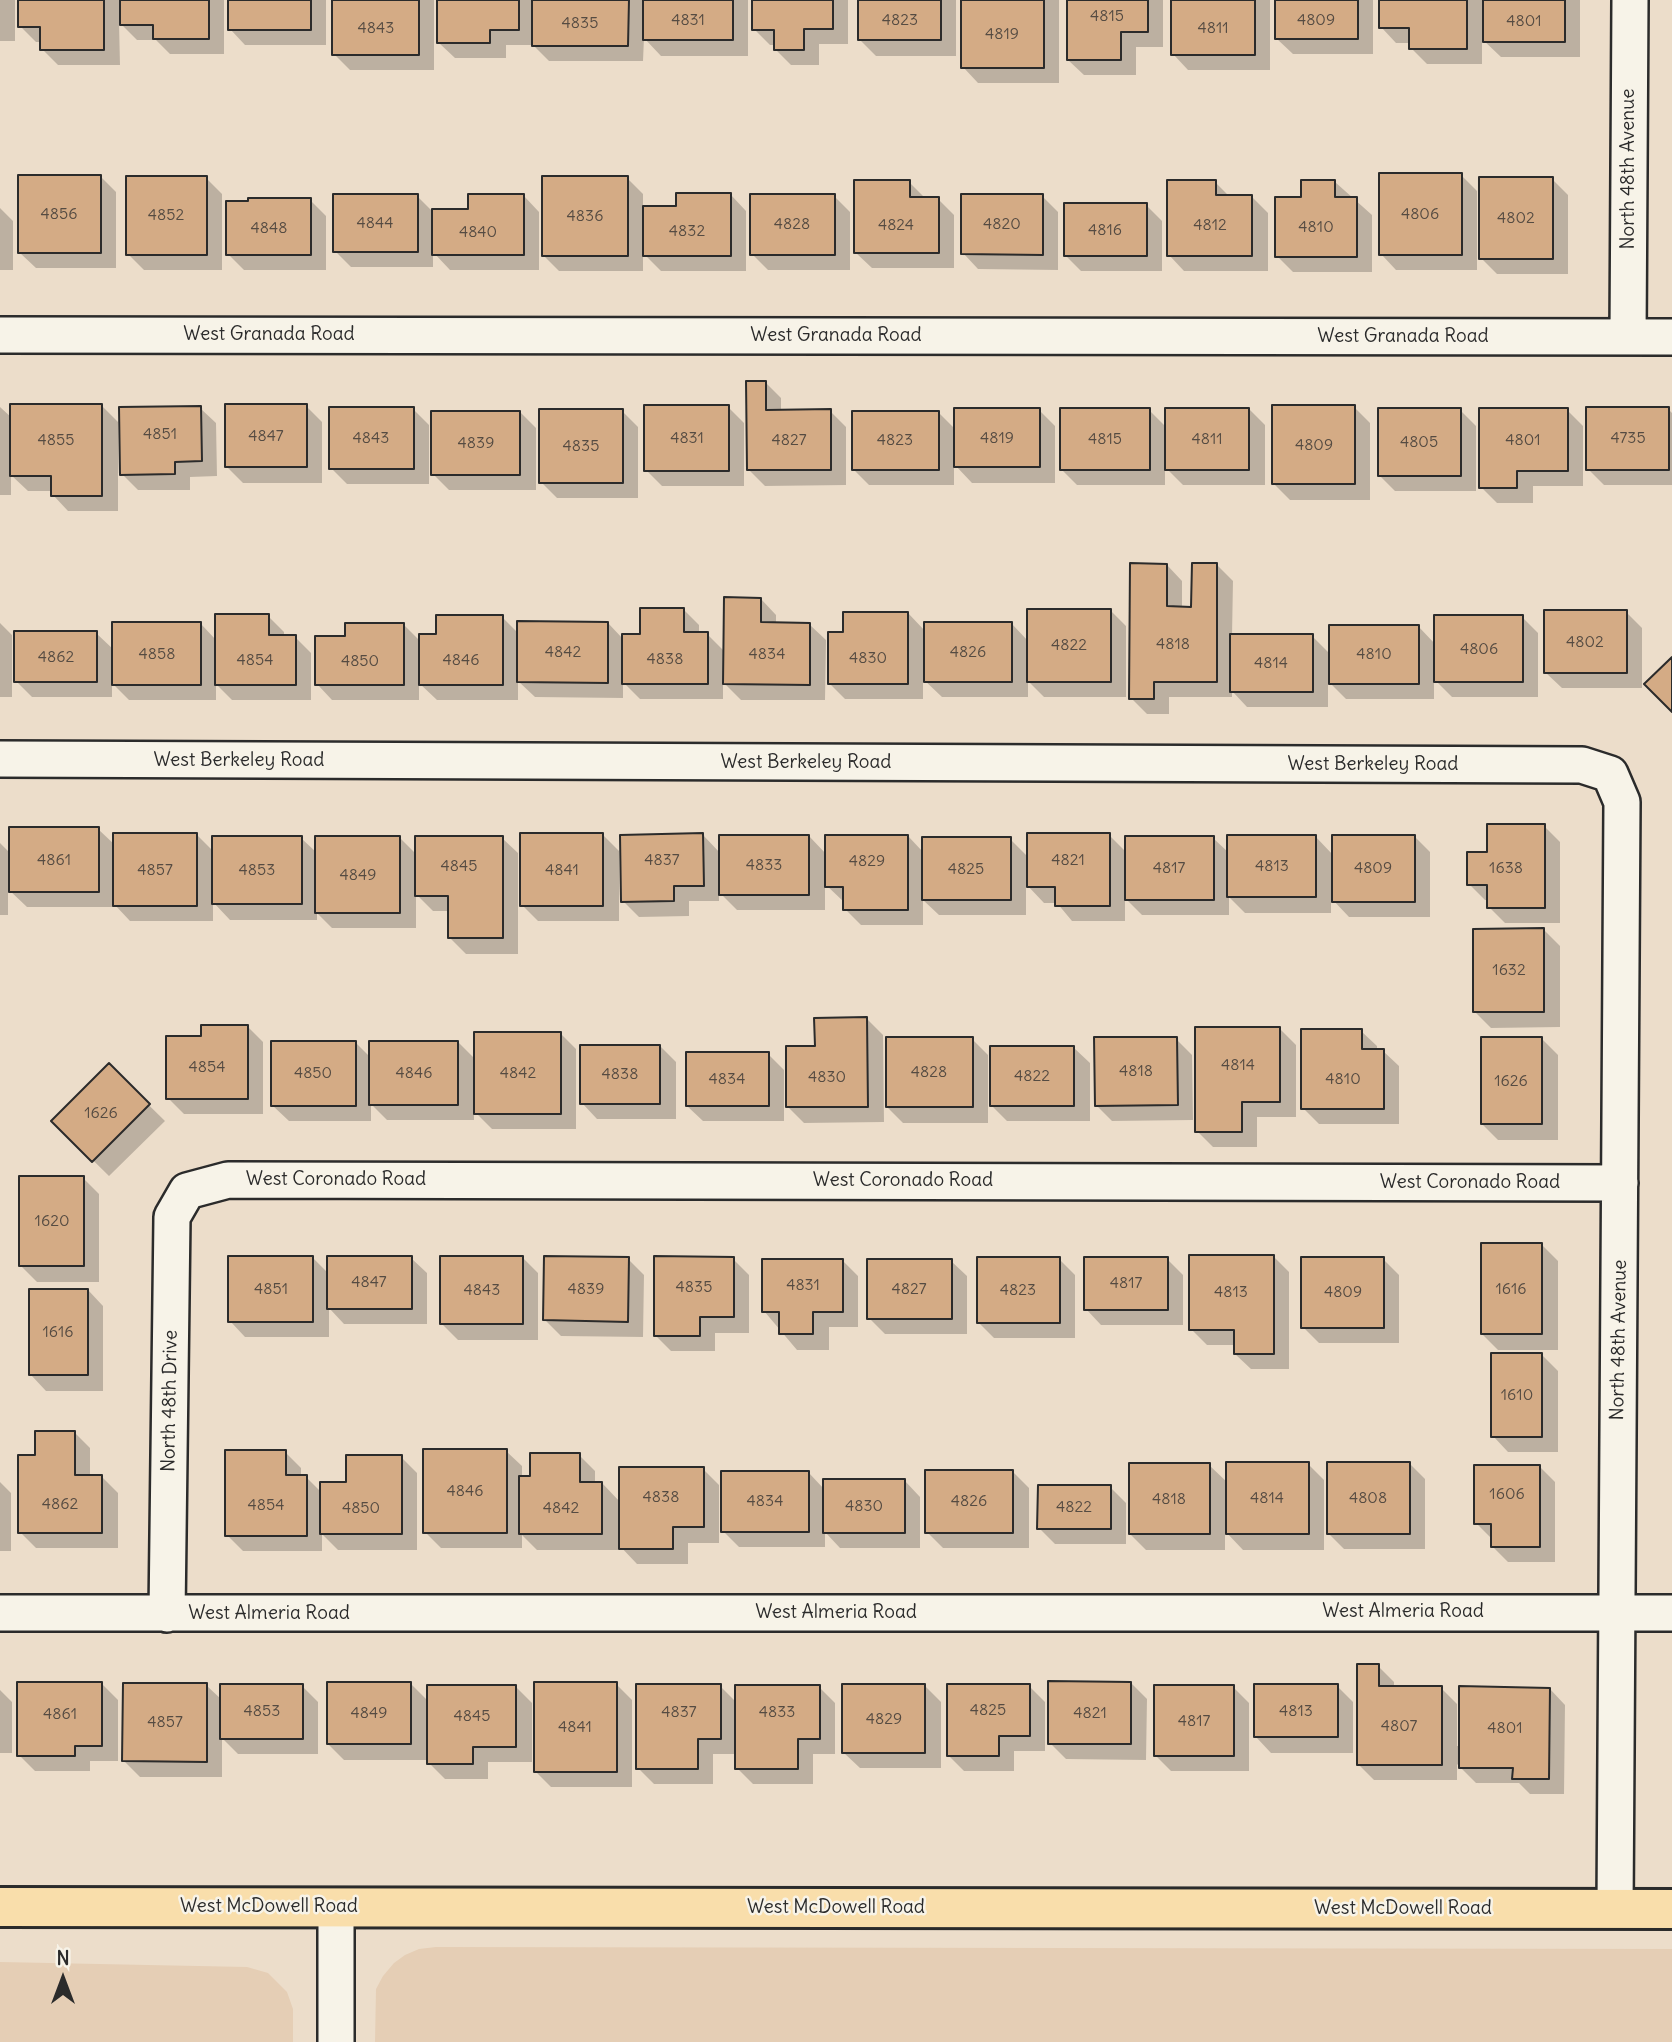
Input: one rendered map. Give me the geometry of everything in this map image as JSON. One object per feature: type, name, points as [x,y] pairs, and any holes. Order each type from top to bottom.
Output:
[{"type":"main road","name":"West McDowell Road","points":[[0,1907],[1672,1909]]},
{"type":"street","name":"North 48th Avenue","points":[[1628,337],[1630,0]]},
{"type":"street","name":"West Granada Road","points":[[0,335],[1672,337]]},
{"type":"street","name":"West Berkeley Road","points":[[0,760],[1582,765],[1610,774]]},
{"type":"street","name":"North 48th Avenue","points":[[1610,774],[1622,802],[1615,1909]]},
{"type":"street","name":"West Coronado Road","points":[[187,1191],[228,1180],[1620,1183]]},
{"type":"street","name":"North 48th Drive","points":[[167,1614],[172,1217],[187,1191]]},
{"type":"street","name":"West Almeria Road","points":[[0,1613],[1672,1613]]},
{"type":"street","points":[[335,1907],[336,2042]]},
{"type":"shaded area","points":[[419,1949],[1672,1949],[1672,2042],[375,2042],[376,1989],[383,1976],[405,1955]]},
{"type":"shaded area","points":[[0,1962],[247,1967],[268,1973],[287,1992],[293,2009],[293,2042],[0,2042]]},
{"type":"building","points":[[18,0],[104,0],[104,50],[40,50],[40,27],[18,27]]},
{"type":"building","points":[[120,0],[209,0],[209,39],[153,39],[153,25],[120,25]]},
{"type":"building","points":[[228,0],[311,0],[311,30],[228,30]]},
{"type":"building","points":[[332,0],[419,0],[419,55],[332,55]]},
{"type":"building","points":[[437,0],[519,0],[519,30],[490,30],[490,43],[437,43]]},
{"type":"building","points":[[532,0],[629,0],[628,46],[532,46]]},
{"type":"building","points":[[643,0],[733,0],[733,40],[643,40]]},
{"type":"building","points":[[752,0],[833,0],[833,29],[804,29],[804,50],[774,50],[774,30],[752,30]]},
{"type":"building","points":[[858,0],[941,0],[941,40],[858,40]]},
{"type":"building","points":[[961,0],[1044,0],[1044,68],[961,68]]},
{"type":"building","points":[[1067,0],[1148,0],[1148,32],[1121,32],[1121,60],[1067,60]]},
{"type":"building","points":[[1171,0],[1255,0],[1255,55],[1171,55]]},
{"type":"building","points":[[1275,0],[1358,0],[1358,39],[1275,39]]},
{"type":"building","points":[[1379,0],[1467,0],[1467,49],[1409,49],[1409,28],[1379,28]]},
{"type":"building","points":[[1483,0],[1565,0],[1565,42],[1483,42]]},
{"type":"building","points":[[1379,173],[1462,173],[1462,255],[1379,255]]},
{"type":"building","points":[[18,175],[101,175],[101,253],[18,253]]},
{"type":"building","points":[[126,176],[207,176],[207,255],[126,255]]},
{"type":"building","points":[[542,176],[628,176],[628,256],[542,256]]},
{"type":"building","points":[[1479,177],[1553,177],[1553,259],[1479,259]]},
{"type":"building","points":[[854,180],[910,180],[910,197],[939,197],[939,253],[854,253]]},
{"type":"building","points":[[1167,180],[1216,180],[1216,195],[1252,195],[1252,256],[1167,256]]},
{"type":"building","points":[[1301,180],[1335,180],[1335,197],[1357,197],[1357,257],[1275,257],[1275,197],[1301,197]]},
{"type":"building","points":[[676,193],[731,193],[731,256],[643,256],[643,206],[676,206]]},
{"type":"building","points":[[333,194],[418,194],[418,252],[333,252]]},
{"type":"building","points":[[468,194],[524,194],[524,255],[432,255],[432,209],[468,209]]},
{"type":"building","points":[[750,194],[835,194],[835,255],[750,255]]},
{"type":"building","points":[[961,194],[1043,194],[1043,255],[961,254]]},
{"type":"building","points":[[248,198],[311,198],[311,255],[226,255],[226,201],[248,201]]},
{"type":"building","points":[[1064,203],[1147,203],[1147,256],[1064,256]]},
{"type":"building","points":[[746,381],[766,381],[766,410],[831,409],[831,470],[747,470]]},
{"type":"building","points":[[10,404],[102,404],[102,496],[51,496],[51,476],[10,476]]},
{"type":"building","points":[[225,404],[307,404],[307,467],[225,467]]},
{"type":"building","points":[[644,405],[729,405],[729,471],[644,471]]},
{"type":"building","points":[[1272,405],[1355,405],[1355,484],[1272,484]]},
{"type":"building","points":[[201,406],[202,461],[175,462],[175,474],[120,475],[119,407]]},
{"type":"building","points":[[329,407],[414,407],[414,469],[329,469]]},
{"type":"building","points":[[1586,407],[1669,407],[1669,470],[1586,470]]},
{"type":"building","points":[[954,408],[1040,408],[1040,467],[954,467]]},
{"type":"building","points":[[1060,408],[1150,408],[1150,470],[1060,470]]},
{"type":"building","points":[[1165,408],[1249,408],[1249,470],[1165,470]]},
{"type":"building","points":[[1378,408],[1461,408],[1461,476],[1378,476]]},
{"type":"building","points":[[1479,408],[1568,408],[1568,471],[1517,471],[1517,488],[1479,488]]},
{"type":"building","points":[[539,409],[623,409],[623,483],[539,483]]},
{"type":"building","points":[[431,411],[520,411],[520,475],[431,475]]},
{"type":"building","points":[[852,411],[939,411],[939,470],[852,470]]},
{"type":"building","points":[[1130,563],[1167,564],[1167,606],[1191,607],[1192,563],[1217,563],[1217,682],[1154,682],[1154,699],[1129,699]]},
{"type":"building","points":[[724,597],[761,598],[761,622],[810,623],[810,685],[723,684]]},
{"type":"building","points":[[640,608],[684,608],[684,632],[708,632],[708,684],[622,684],[622,634],[640,634]]},
{"type":"building","points":[[1027,609],[1111,609],[1111,682],[1027,682]]},
{"type":"building","points":[[1544,610],[1627,610],[1627,673],[1544,673]]},
{"type":"building","points":[[843,612],[908,612],[908,684],[828,684],[828,632],[843,632]]},
{"type":"building","points":[[215,614],[269,614],[269,635],[296,635],[296,685],[215,685]]},
{"type":"building","points":[[436,615],[503,615],[503,685],[419,685],[419,634],[436,634]]},
{"type":"building","points":[[1434,615],[1523,615],[1523,682],[1434,682]]},
{"type":"building","points":[[517,621],[608,622],[608,683],[517,682]]},
{"type":"building","points":[[112,622],[201,622],[201,685],[112,685]]},
{"type":"building","points":[[924,622],[1012,622],[1012,682],[924,682]]},
{"type":"building","points":[[345,623],[404,623],[404,685],[315,685],[315,636],[345,636]]},
{"type":"building","points":[[1329,625],[1419,625],[1419,684],[1329,684]]},
{"type":"building","points":[[14,631],[97,631],[97,682],[14,682]]},
{"type":"building","points":[[1230,634],[1313,634],[1313,692],[1230,692]]},
{"type":"building","points":[[1672,657],[1672,712],[1644,684]]},
{"type":"building","points":[[1487,824],[1545,824],[1545,908],[1487,908],[1487,885],[1467,885],[1467,852],[1487,852]]},
{"type":"building","points":[[9,827],[99,827],[99,892],[9,892]]},
{"type":"building","points":[[113,833],[197,833],[197,906],[113,906]]},
{"type":"building","points":[[520,833],[603,833],[603,906],[520,906]]},
{"type":"building","points":[[703,833],[704,886],[674,886],[674,901],[621,902],[620,835]]},
{"type":"building","points":[[1027,833],[1110,833],[1110,906],[1055,906],[1055,887],[1027,887]]},
{"type":"building","points":[[719,835],[809,835],[809,895],[719,895]]},
{"type":"building","points":[[825,835],[908,835],[908,910],[843,910],[843,887],[825,887]]},
{"type":"building","points":[[1227,835],[1316,835],[1316,897],[1227,897]]},
{"type":"building","points":[[1332,835],[1415,835],[1415,902],[1332,902]]},
{"type":"building","points":[[212,836],[302,836],[302,904],[212,904]]},
{"type":"building","points":[[315,836],[400,836],[400,913],[315,913]]},
{"type":"building","points":[[415,836],[503,836],[503,938],[448,938],[448,896],[415,896]]},
{"type":"building","points":[[1125,836],[1214,836],[1214,900],[1125,900]]},
{"type":"building","points":[[922,837],[1011,837],[1011,900],[922,900]]},
{"type":"building","points":[[1544,928],[1544,1012],[1473,1012],[1473,929]]},
{"type":"building","points":[[867,1017],[868,1107],[786,1107],[786,1046],[815,1046],[814,1018]]},
{"type":"building","points":[[201,1025],[248,1025],[248,1099],[166,1099],[166,1036],[201,1036]]},
{"type":"building","points":[[1195,1027],[1280,1027],[1280,1102],[1242,1102],[1242,1132],[1195,1132]]},
{"type":"building","points":[[1301,1029],[1362,1029],[1362,1049],[1384,1049],[1384,1109],[1301,1109]]},
{"type":"building","points":[[474,1032],[561,1032],[561,1114],[474,1114]]},
{"type":"building","points":[[886,1037],[973,1037],[973,1107],[886,1107]]},
{"type":"building","points":[[1094,1037],[1177,1037],[1178,1105],[1095,1106]]},
{"type":"building","points":[[1481,1037],[1542,1037],[1542,1124],[1481,1124]]},
{"type":"building","points":[[271,1041],[356,1041],[356,1106],[271,1106]]},
{"type":"building","points":[[369,1041],[458,1041],[458,1105],[369,1105]]},
{"type":"building","points":[[580,1045],[660,1045],[660,1104],[580,1104]]},
{"type":"building","points":[[990,1046],[1074,1046],[1074,1106],[990,1106]]},
{"type":"building","points":[[686,1052],[769,1052],[769,1106],[686,1106]]},
{"type":"building","points":[[109,1063],[150,1104],[92,1162],[51,1121]]},
{"type":"building","points":[[19,1176],[84,1176],[84,1266],[19,1266]]},
{"type":"building","points":[[1481,1243],[1542,1243],[1542,1334],[1481,1334]]},
{"type":"building","points":[[1189,1255],[1274,1255],[1274,1354],[1234,1354],[1234,1330],[1189,1330]]},
{"type":"building","points":[[228,1256],[313,1256],[313,1322],[228,1322]]},
{"type":"building","points":[[327,1256],[412,1256],[412,1309],[327,1309]]},
{"type":"building","points":[[440,1256],[523,1256],[523,1324],[440,1324]]},
{"type":"building","points":[[544,1256],[629,1257],[628,1322],[543,1320]]},
{"type":"building","points":[[654,1256],[734,1257],[734,1317],[700,1317],[700,1336],[654,1336]]},
{"type":"building","points":[[977,1257],[1060,1257],[1060,1323],[977,1323]]},
{"type":"building","points":[[1084,1257],[1168,1257],[1168,1310],[1084,1310]]},
{"type":"building","points":[[1301,1257],[1384,1257],[1384,1328],[1301,1328]]},
{"type":"building","points":[[762,1259],[843,1259],[843,1312],[813,1312],[813,1334],[779,1334],[779,1312],[762,1312]]},
{"type":"building","points":[[867,1259],[952,1259],[952,1319],[867,1319]]},
{"type":"building","points":[[29,1289],[88,1289],[88,1375],[29,1375]]},
{"type":"building","points":[[1491,1353],[1542,1353],[1542,1437],[1491,1437]]},
{"type":"building","points":[[35,1431],[75,1431],[75,1475],[102,1475],[102,1533],[18,1533],[18,1455],[35,1455]]},
{"type":"building","points":[[423,1449],[507,1449],[507,1533],[423,1533]]},
{"type":"building","points":[[225,1450],[286,1450],[286,1475],[307,1475],[307,1536],[225,1536]]},
{"type":"building","points":[[530,1453],[580,1453],[580,1482],[602,1482],[602,1534],[519,1534],[519,1476],[530,1476]]},
{"type":"building","points":[[346,1455],[402,1455],[402,1534],[320,1534],[320,1482],[346,1482]]},
{"type":"building","points":[[1226,1462],[1309,1462],[1309,1534],[1226,1534]]},
{"type":"building","points":[[1327,1462],[1410,1462],[1410,1534],[1327,1534]]},
{"type":"building","points":[[1129,1463],[1210,1463],[1210,1534],[1129,1534]]},
{"type":"building","points":[[1474,1465],[1540,1465],[1540,1547],[1491,1547],[1491,1524],[1474,1524]]},
{"type":"building","points":[[619,1467],[704,1467],[704,1527],[673,1527],[673,1549],[619,1549]]},
{"type":"building","points":[[925,1470],[1013,1470],[1013,1533],[925,1533]]},
{"type":"building","points":[[721,1471],[809,1471],[809,1532],[721,1532]]},
{"type":"building","points":[[823,1479],[905,1479],[905,1533],[823,1533]]},
{"type":"building","points":[[1038,1485],[1111,1485],[1111,1529],[1037,1529]]},
{"type":"building","points":[[1357,1664],[1379,1664],[1379,1686],[1442,1686],[1442,1765],[1357,1765]]},
{"type":"building","points":[[1048,1681],[1131,1682],[1131,1744],[1048,1744]]},
{"type":"building","points":[[17,1682],[102,1682],[102,1746],[75,1746],[75,1756],[17,1756]]},
{"type":"building","points":[[327,1682],[411,1682],[411,1744],[327,1744]]},
{"type":"building","points":[[534,1682],[617,1682],[617,1772],[534,1772]]},
{"type":"building","points":[[123,1683],[207,1683],[207,1762],[122,1761]]},
{"type":"building","points":[[220,1684],[303,1684],[303,1739],[220,1739]]},
{"type":"building","points":[[636,1684],[721,1684],[721,1739],[698,1739],[698,1769],[636,1769]]},
{"type":"building","points":[[842,1684],[925,1684],[925,1753],[842,1753]]},
{"type":"building","points":[[947,1684],[1030,1684],[1030,1736],[999,1736],[999,1756],[947,1756]]},
{"type":"building","points":[[1254,1684],[1338,1684],[1338,1737],[1254,1737]]},
{"type":"building","points":[[427,1685],[516,1685],[516,1747],[473,1747],[473,1764],[427,1764]]},
{"type":"building","points":[[735,1685],[820,1685],[820,1739],[798,1739],[798,1769],[735,1769]]},
{"type":"building","points":[[1154,1685],[1234,1685],[1234,1756],[1154,1756]]},
{"type":"building","points":[[1459,1686],[1550,1688],[1549,1779],[1512,1779],[1513,1768],[1459,1768]]}]
